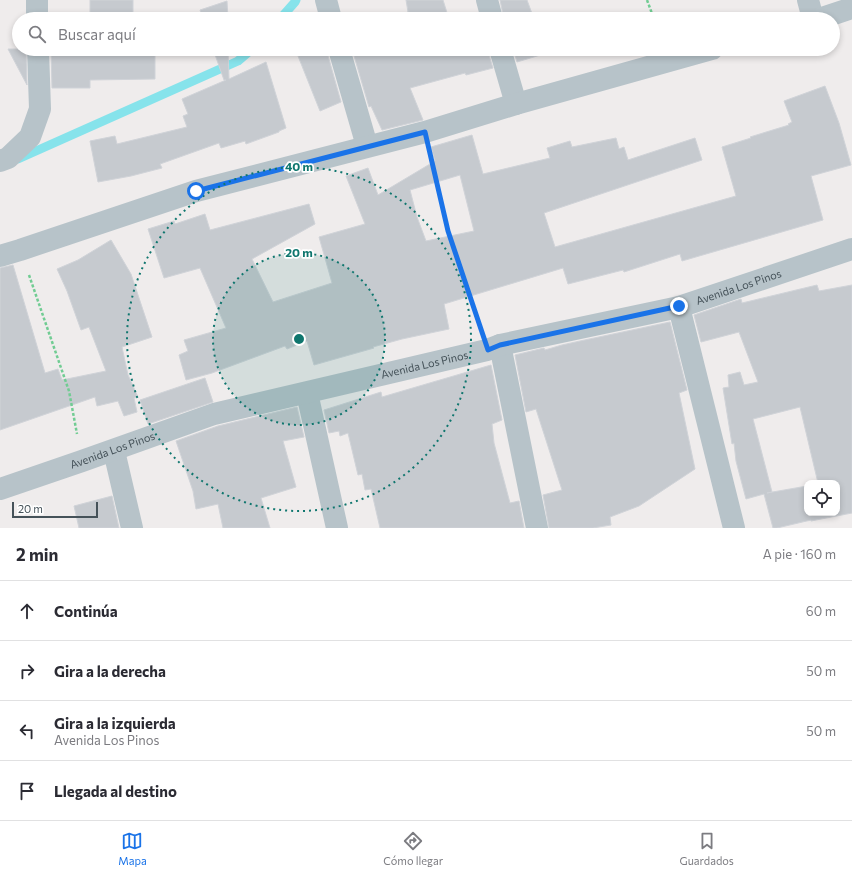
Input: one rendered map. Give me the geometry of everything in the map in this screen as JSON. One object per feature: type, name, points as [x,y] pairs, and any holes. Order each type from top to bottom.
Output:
[{"type":"street","points":[[37,0],[37,12]]},
{"type":"street","points":[[326,0],[329,12]]},
{"type":"street","points":[[487,0],[490,12]]},
{"type":"street","points":[[808,0],[811,12]]},
{"type":"street","points":[[840,12],[852,8]]},
{"type":"street","points":[[0,161],[8,158],[30,137],[40,109],[38,56]]},
{"type":"street","points":[[341,56],[367,146]]},
{"type":"street","points":[[502,56],[516,104]]},
{"type":"street","points":[[10,253],[196,191],[425,132],[516,104],[687,56]]},
{"type":"street","name":"Avenida Los Pinos","points":[[0,489],[114,451],[214,414],[307,393],[494,347],[679,306],[852,249]]},
{"type":"street","points":[[679,306],[734,528]]},
{"type":"street","points":[[494,347],[537,528]]},
{"type":"street","points":[[307,393],[336,528]]},
{"type":"street","points":[[114,451],[132,528]]},
{"type":"path","points":[[647,0],[651,12]]},
{"type":"path","points":[[425,132],[448,231],[494,347]]},
{"type":"path","points":[[10,253],[69,391],[82,462]]},
{"type":"building","points":[[90,0],[133,0],[133,12],[90,12]]},
{"type":"building","points":[[406,0],[443,0],[447,12],[408,12]]},
{"type":"building","points":[[500,0],[527,0],[531,12],[503,12]]},
{"type":"building","points":[[227,1],[228,12],[201,12],[200,10]]},
{"type":"building","points":[[8,49],[12,49],[12,56],[26,56],[27,85]]},
{"type":"building","points":[[51,56],[155,56],[155,79],[90,80],[90,88],[52,88]]},
{"type":"building","points":[[215,56],[228,56],[229,79],[266,62],[286,128],[246,144],[245,141],[221,148],[219,143],[160,164],[162,168],[98,182],[90,141],[115,136],[117,144],[187,127],[183,116],[188,114],[182,99],[226,80],[224,80]]},
{"type":"building","points":[[298,56],[328,56],[341,102],[320,111]]},
{"type":"building","points":[[354,56],[489,56],[493,68],[466,75],[465,73],[410,88],[423,120],[382,130],[371,106],[369,107]]},
{"type":"building","points":[[515,56],[537,56],[517,62]]},
{"type":"building","points":[[825,86],[839,123],[851,165],[811,176],[823,220],[682,261],[680,254],[624,272],[623,270],[568,284],[563,268],[444,304],[449,329],[402,339],[314,365],[307,341],[287,349],[285,346],[212,373],[186,380],[179,355],[188,351],[184,340],[226,328],[200,268],[164,278],[148,229],[174,221],[175,224],[205,214],[210,230],[309,204],[315,224],[252,259],[273,302],[332,283],[319,237],[365,224],[346,176],[368,168],[378,195],[435,161],[431,147],[472,135],[483,174],[550,158],[547,148],[570,141],[572,147],[616,138],[619,149],[624,147],[628,160],[695,138],[702,160],[544,213],[555,247],[736,196],[722,147],[789,125],[788,124],[792,122],[784,101]],"holes":[[[460,175],[474,231],[426,241],[417,217],[410,190]]]},
{"type":"building","points":[[111,240],[131,274],[152,337],[122,347],[128,375],[138,397],[134,398],[137,412],[124,416],[118,401],[97,406],[95,397],[0,430],[0,268],[13,265],[45,373],[58,369],[62,380],[106,371],[89,327],[81,330],[67,291],[57,269],[78,260]]},
{"type":"building","points":[[817,285],[819,291],[852,285],[852,513],[840,515],[840,480],[817,480],[800,407],[753,419],[772,492],[767,493],[804,487],[804,516],[837,516],[773,528],[764,494],[746,499],[736,461],[734,443],[732,444],[723,388],[729,387],[728,375],[740,372],[744,385],[758,382],[739,332],[701,342],[694,315],[741,299],[742,303]]},
{"type":"building","points":[[670,322],[687,390],[679,393],[695,469],[639,506],[610,517],[611,525],[593,528],[549,528],[543,495],[562,490],[536,409],[526,412],[515,355],[544,348],[545,350]]},
{"type":"building","points":[[491,365],[502,420],[492,424],[494,443],[510,503],[519,501],[524,528],[380,528],[371,489],[365,490],[362,474],[358,475],[348,433],[340,436],[339,431],[329,433],[324,410],[381,392],[382,397]]},
{"type":"building","points":[[205,378],[213,402],[148,424],[140,400]]},
{"type":"building","points":[[297,407],[304,437],[283,441],[296,487],[261,498],[270,528],[223,528],[218,504],[196,509],[193,491],[176,441],[218,426]]},
{"type":"building","points":[[112,496],[119,528],[79,528],[74,506]]},
{"type":"waterway","points":[[286,12],[296,0]]},
{"type":"waterway","points":[[18,159],[238,61],[244,56]]},
{"type":"route","points":[[196,191],[425,132],[448,231],[488,350],[500,345],[679,306]]}]
